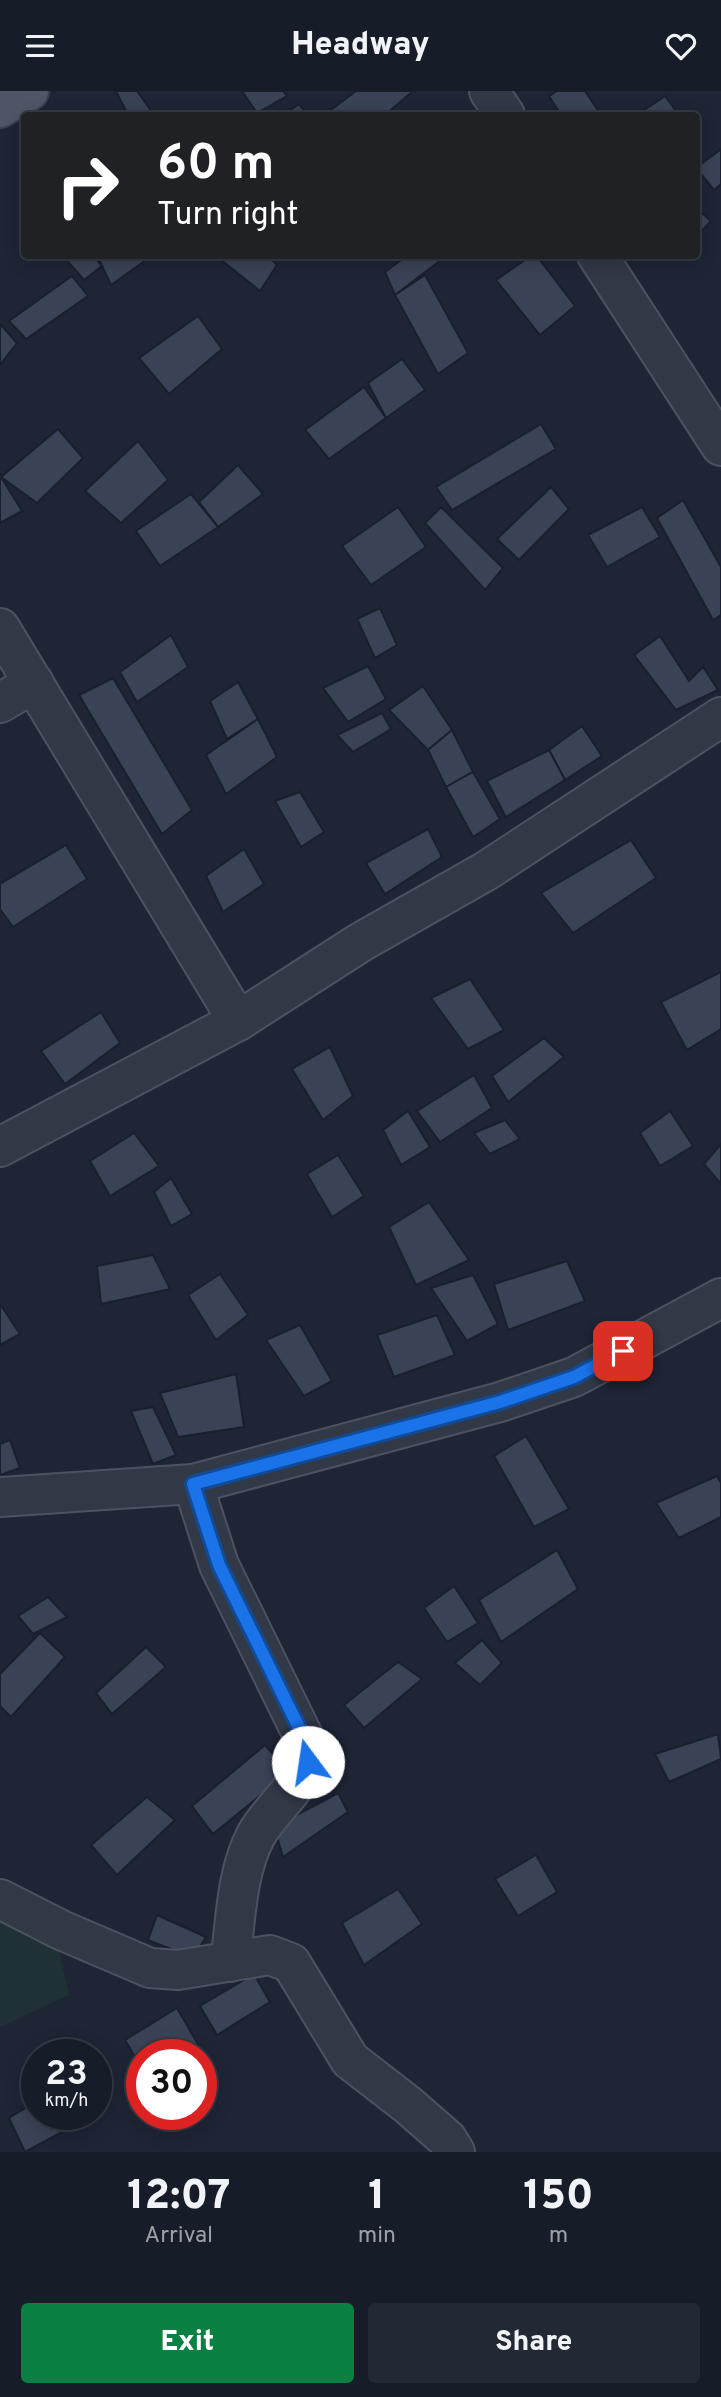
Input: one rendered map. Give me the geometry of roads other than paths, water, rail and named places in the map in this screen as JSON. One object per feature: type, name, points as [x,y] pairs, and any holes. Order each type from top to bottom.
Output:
[{"type":"main road","points":[[0,108],[29,91]]},
{"type":"street","points":[[489,91],[503,112]]},
{"type":"street","points":[[600,259],[721,446]]},
{"type":"street","points":[[0,628],[238,1021]]},
{"type":"street","points":[[0,703],[34,683]]},
{"type":"street","points":[[0,1147],[238,1021],[361,942],[486,871],[721,717]]},
{"type":"street","points":[[0,1497],[193,1484],[500,1402],[574,1377],[721,1298]]},
{"type":"street","points":[[193,1484],[219,1565],[310,1750],[304,1774],[257,1834],[250,1850],[243,1873],[230,1962]]},
{"type":"street","points":[[0,1899],[61,1930],[150,1968],[178,1970],[270,1955],[291,1963],[350,2060],[418,2113],[447,2139],[455,2152]]}]
